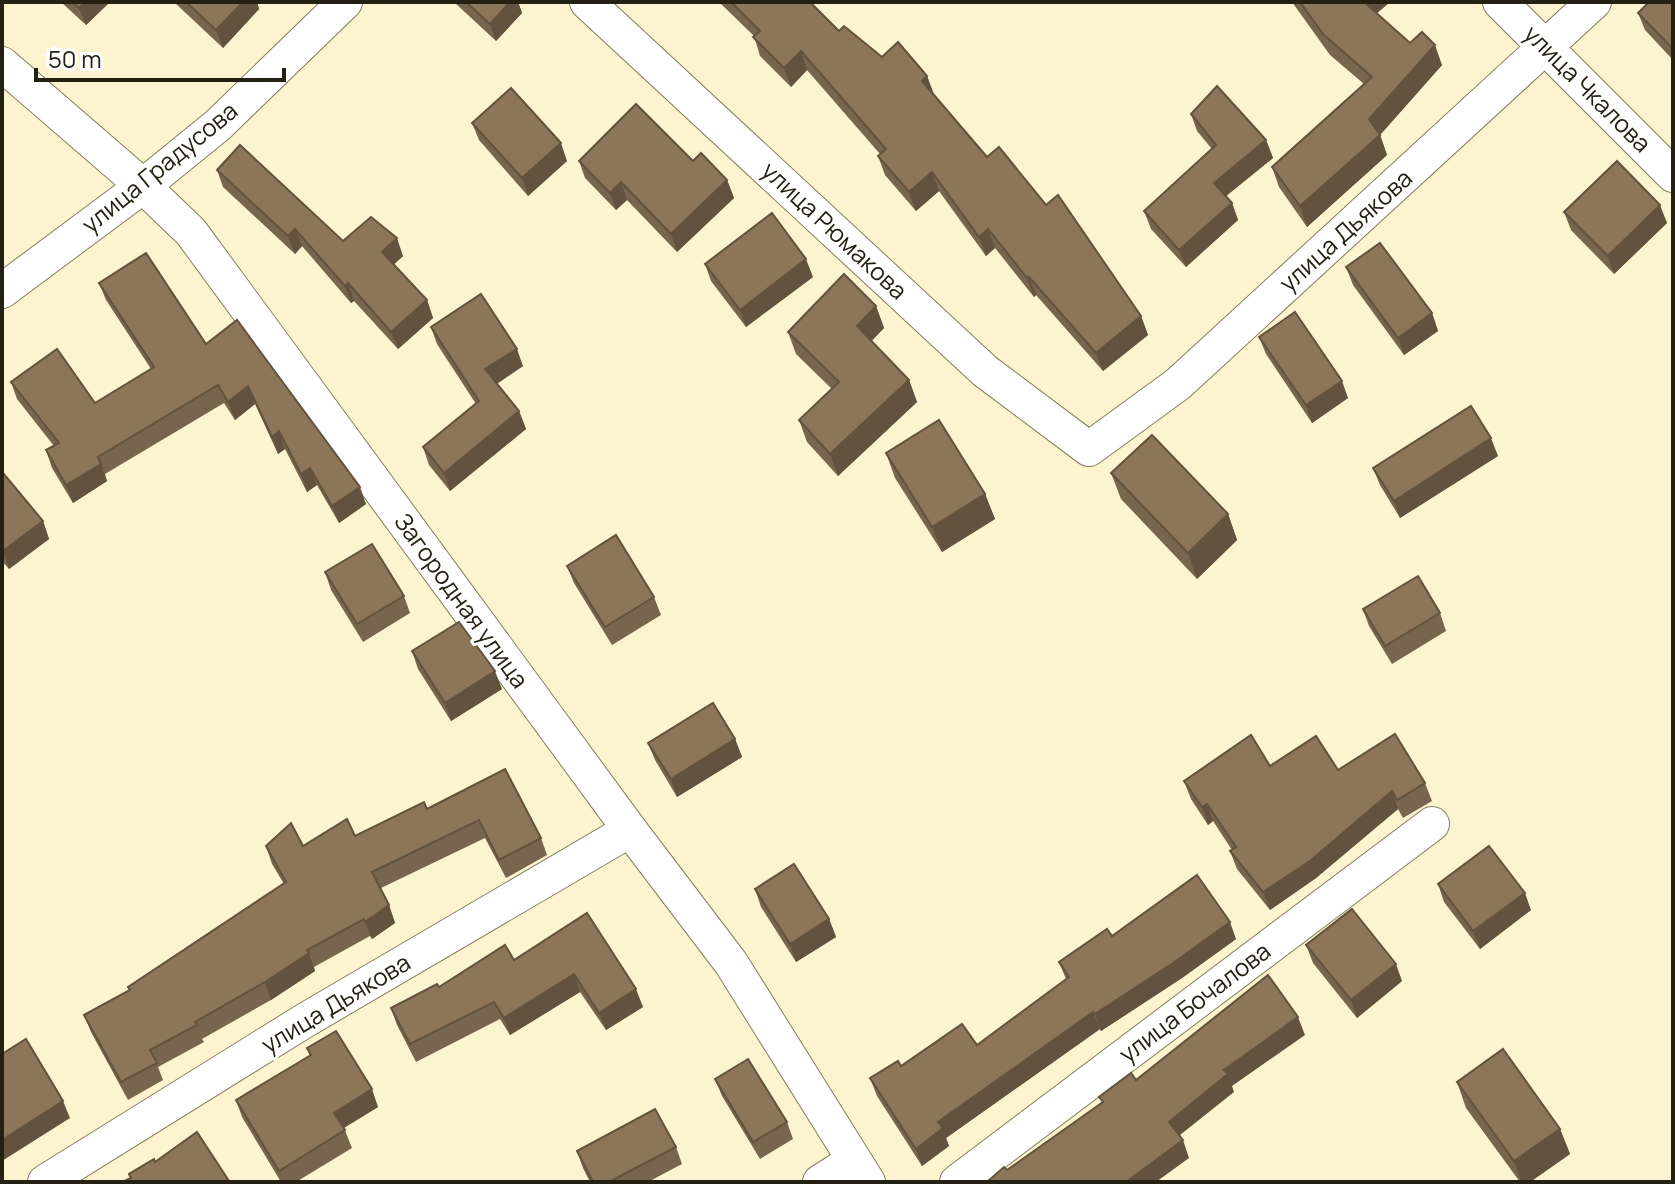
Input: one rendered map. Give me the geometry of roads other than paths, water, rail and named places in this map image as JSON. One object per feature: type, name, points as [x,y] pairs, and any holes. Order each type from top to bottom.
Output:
[{"type":"street","name":"улица Градусова","points":[[2,291],[143,186],[218,125],[345,2]]},
{"type":"street","name":"улица Рюмакова","points":[[587,2],[985,371],[1089,449]]},
{"type":"street","name":"улица Чкалова","points":[[1500,2],[1673,175]]},
{"type":"street","name":"улица Дьякова","points":[[1089,449],[1178,384],[1594,2]]},
{"type":"street","name":"Загородная улица","points":[[2,64],[143,186],[191,232],[731,963],[860,1172]]},
{"type":"street","name":"улица Бочалова","points":[[957,1182],[1432,824]]},
{"type":"street","name":"улица Дьякова","points":[[45,1182],[304,1021],[630,830]]},
{"type":"street","points":[[820,1182],[860,1172]]}]
